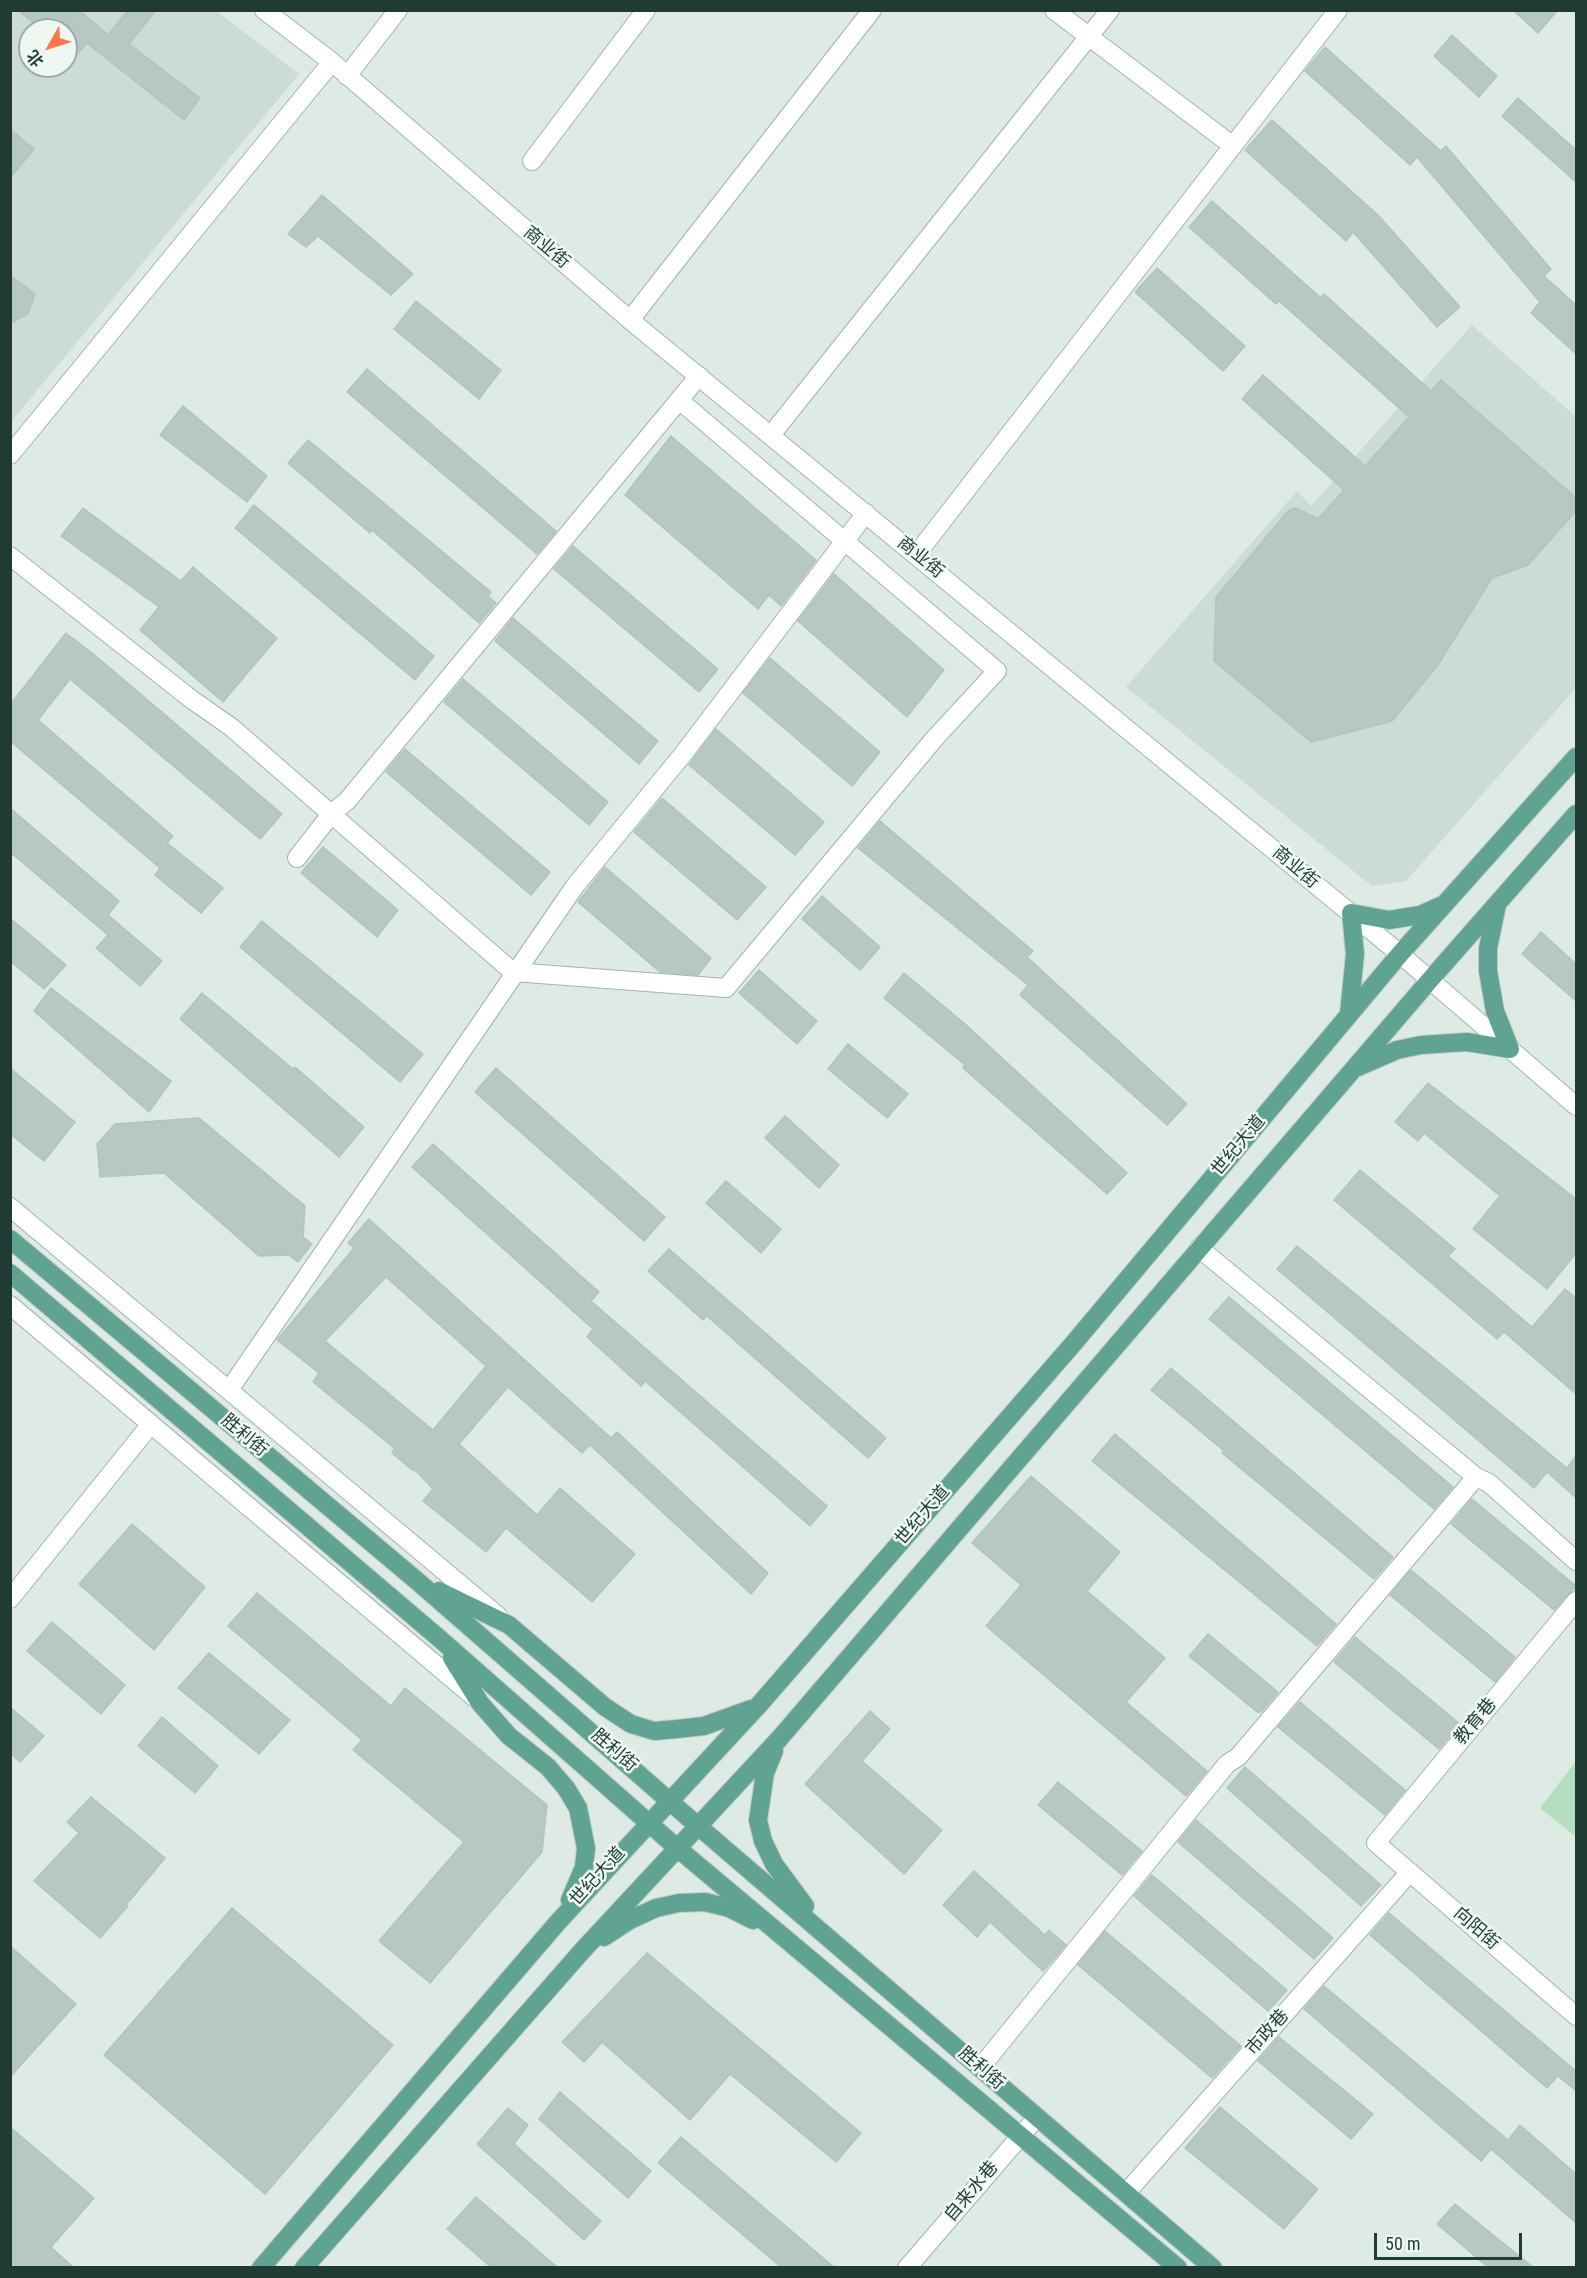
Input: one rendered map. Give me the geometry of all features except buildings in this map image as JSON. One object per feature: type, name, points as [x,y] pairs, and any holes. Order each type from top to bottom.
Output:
[{"type":"main road","name":"世纪大道","points":[[261,2268],[558,1922],[648,1822],[758,1706],[1073,1344],[1400,954],[1576,757]]},
{"type":"main road","name":"世纪大道","points":[[304,2268],[582,1951],[676,1847],[779,1739],[1353,1070],[1576,814]]},
{"type":"main road","points":[[1348,1016],[1355,964],[1351,914],[1376,919],[1405,919],[1420,915],[1448,901]]},
{"type":"main road","points":[[1497,903],[1488,948],[1488,971],[1495,1011],[1510,1049]]},
{"type":"main road","points":[[1353,1070],[1397,1050],[1421,1045],[1467,1042],[1510,1049]]},
{"type":"main road","name":"胜利街","points":[[10,1239],[416,1580],[698,1826],[1213,2268]]},
{"type":"main road","name":"胜利街","points":[[10,1273],[440,1639],[676,1847],[1178,2268]]},
{"type":"main road","points":[[416,1580],[508,1625],[605,1707],[631,1724],[654,1731],[704,1726],[758,1706]]},
{"type":"main road","points":[[440,1639],[480,1703],[509,1736],[548,1767],[566,1788],[578,1808],[586,1848],[584,1867],[576,1891],[558,1922]]},
{"type":"main road","points":[[779,1739],[765,1773],[758,1804],[758,1820],[763,1841],[790,1887],[830,1938]]},
{"type":"main road","points":[[582,1951],[630,1920],[656,1908],[679,1903],[705,1902],[729,1908],[763,1925],[812,1960]]},
{"type":"street","name":"商业街","points":[[264,10],[332,62],[630,320],[1400,954],[1576,1106]]},
{"type":"street","points":[[347,76],[398,10]]},
{"type":"street","points":[[532,161],[646,10]]},
{"type":"street","points":[[630,320],[872,10]]},
{"type":"street","points":[[1054,10],[1233,146]]},
{"type":"street","points":[[771,435],[1110,10]]},
{"type":"street","points":[[916,555],[1338,10]]},
{"type":"street","points":[[10,455],[332,62]]},
{"type":"street","points":[[297,858],[332,813],[347,801],[699,376]]},
{"type":"street","points":[[10,556],[191,699],[231,727],[513,972],[726,988],[935,738],[997,671],[679,400]]},
{"type":"street","points":[[229,1390],[574,886],[684,753],[866,513]]},
{"type":"street","points":[[10,1207],[508,1625]]},
{"type":"street","points":[[1200,1248],[1476,1478],[1489,1483],[1576,1561]]},
{"type":"street","points":[[10,1305],[480,1703]]},
{"type":"street","points":[[10,1599],[151,1424]]},
{"type":"street","points":[[980,2068],[1227,1764],[1238,1757],[1476,1478]]},
{"type":"street","name":"教育巷","points":[[1376,1843],[1576,1601]]},
{"type":"street","name":"向阳街","points":[[1376,1843],[1576,2016]]},
{"type":"street","name":"市政巷","points":[[1126,2193],[1410,1872]]},
{"type":"street","name":"自来水巷","points":[[907,2268],[1037,2117]]},
{"type":"shaded area","points":[[11,11],[216,11],[299,74],[11,422]]},
{"type":"shaded area","points":[[1472,325],[1576,417],[1576,688],[1406,881],[1372,886],[1126,687],[1297,491],[1311,506]]},
{"type":"green space","points":[[1576,1761],[1576,1837],[1540,1808]]}]
